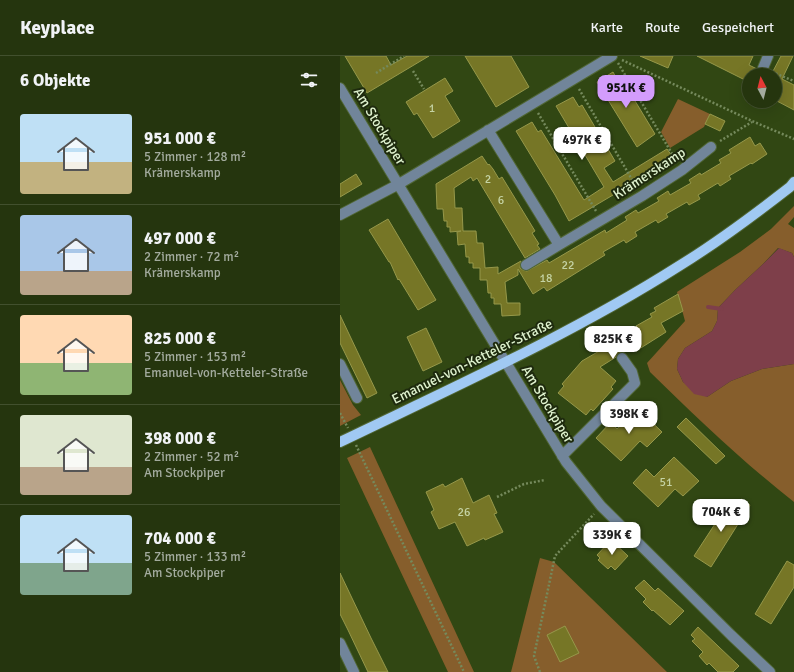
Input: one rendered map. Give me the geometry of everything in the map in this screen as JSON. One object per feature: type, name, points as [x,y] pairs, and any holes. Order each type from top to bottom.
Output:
[{"type":"main road","name":"Emanuel-von-Ketteler-Straße","points":[[340,442],[578,325],[679,266],[740,226],[790,187],[794,182]]},
{"type":"street","points":[[763,68],[768,56]]},
{"type":"street","points":[[340,215],[399,184],[574,80],[617,59]]},
{"type":"street","name":"Am Stockpiper","points":[[340,88],[562,456],[601,506],[770,672]]},
{"type":"street","points":[[488,130],[559,245]]},
{"type":"street","name":"Krämerskamp","points":[[526,266],[642,196],[682,170],[711,147]]},
{"type":"street","points":[[562,456],[635,383],[632,372],[622,358]]},
{"type":"street","points":[[340,364],[357,398]]},
{"type":"street","points":[[340,643],[354,672]]},
{"type":"path","points":[[376,73],[404,56]]},
{"type":"path","points":[[617,59],[794,139]]},
{"type":"path","points":[[617,59],[682,170]]},
{"type":"path","points":[[414,71],[424,89]]},
{"type":"path","points":[[782,76],[794,81]]},
{"type":"path","points":[[574,80],[642,196]]},
{"type":"path","points":[[533,104],[601,220]]},
{"type":"path","points":[[711,147],[752,121]]},
{"type":"path","points":[[340,413],[464,672]]},
{"type":"path","points":[[497,497],[524,484],[545,480]]},
{"type":"path","points":[[540,672],[534,656],[555,556],[601,506]]},
{"type":"shaded area","points":[[678,99],[710,114],[704,127],[670,148],[661,132]]},
{"type":"shaded area","points":[[794,206],[794,217],[788,224],[794,228],[794,257],[792,253],[778,248],[718,308],[717,321],[712,331],[685,348],[678,359],[677,369],[683,382],[707,397],[731,381],[762,369],[794,364],[794,502],[756,471],[702,422],[650,372],[647,363],[685,321],[677,292],[740,252],[771,229]]},
{"type":"shaded area","points":[[779,248],[792,253],[794,257],[794,364],[762,369],[731,381],[707,397],[694,394],[683,382],[677,369],[678,359],[685,348],[712,331],[717,321],[718,308]]},
{"type":"shaded area","points":[[340,380],[353,405],[361,415],[340,426]]},
{"type":"shaded area","points":[[370,447],[474,672],[448,672],[347,458]]},
{"type":"shaded area","points":[[540,558],[554,562],[667,672],[511,672]]},
{"type":"building","points":[[345,56],[386,56],[391,65],[407,56],[429,56],[367,93]]},
{"type":"building","points":[[465,56],[511,56],[529,87],[496,107]]},
{"type":"building","points":[[640,56],[673,56],[668,68]]},
{"type":"building","points":[[697,56],[753,56],[749,65],[755,68],[742,68],[742,78]]},
{"type":"building","points":[[781,56],[793,56],[782,79],[782,68],[775,68]]},
{"type":"building","points":[[613,72],[619,83],[623,81],[655,134],[637,147],[597,82]]},
{"type":"building","points":[[445,78],[453,91],[445,96],[460,121],[433,138],[417,113],[414,115],[406,102]]},
{"type":"building","points":[[782,79],[794,85],[794,110],[782,104]]},
{"type":"building","points":[[573,97],[579,107],[582,105],[615,161],[604,168],[613,182],[667,149],[674,159],[569,221],[516,131],[532,122],[538,132],[541,130],[584,200],[604,187],[556,106]]},
{"type":"building","points":[[710,114],[725,121],[720,131],[705,124]]},
{"type":"building","points":[[750,137],[755,146],[760,143],[767,154],[729,176],[731,179],[720,186],[718,183],[698,195],[700,199],[689,205],[687,202],[666,214],[668,217],[658,223],[656,220],[635,232],[637,236],[626,243],[624,240],[603,252],[605,255],[547,291],[544,287],[533,294],[518,269],[518,275],[505,282],[507,303],[520,303],[520,315],[502,316],[501,304],[494,304],[494,298],[491,298],[491,293],[488,293],[487,280],[480,280],[480,268],[473,268],[473,263],[469,263],[469,257],[466,257],[465,244],[458,245],[457,232],[461,231],[450,232],[450,227],[447,227],[447,221],[444,221],[443,209],[437,209],[436,184],[482,156],[499,179],[502,177],[535,231],[532,233],[539,244],[537,245],[540,249],[525,258],[477,178],[473,181],[471,177],[454,188],[455,208],[462,208],[463,231],[476,231],[477,243],[483,243],[485,268],[498,267],[498,274],[521,261],[520,268],[527,271],[547,260],[549,263],[605,230],[606,233],[627,220],[625,217],[636,210],[638,213],[659,201],[657,198],[668,191],[670,195],[691,183],[689,180],[700,173],[701,175],[721,163],[719,160],[731,153],[729,150]]},
{"type":"building","points":[[356,174],[362,184],[340,197],[340,184]]},
{"type":"building","points":[[388,219],[436,300],[418,310],[399,279],[398,280],[390,262],[369,230]]},
{"type":"building","points":[[678,294],[683,311],[661,323],[666,332],[636,351],[633,346],[624,352],[619,353],[616,357],[600,367],[616,381],[611,387],[613,389],[593,411],[591,409],[586,415],[558,393],[564,386],[562,384],[582,361],[626,336],[625,334],[652,317],[650,314],[656,311],[654,308]]},
{"type":"building","points":[[340,315],[377,393],[367,398],[340,343]]},
{"type":"building","points":[[426,328],[442,362],[423,371],[407,337]]},
{"type":"building","points":[[637,408],[662,432],[647,447],[640,441],[621,461],[596,438],[611,422],[617,429]]},
{"type":"building","points":[[686,418],[725,456],[716,464],[677,427]]},
{"type":"building","points":[[674,457],[699,481],[683,496],[675,489],[658,507],[633,483],[646,469],[654,477]]},
{"type":"building","points":[[462,478],[473,503],[489,495],[497,513],[494,514],[503,532],[485,540],[484,538],[467,546],[455,522],[439,529],[431,512],[434,510],[426,492],[443,484],[445,487]]},
{"type":"building","points":[[741,499],[750,505],[711,567],[694,556],[728,504],[735,509]]},
{"type":"building","points":[[611,540],[628,556],[615,570],[611,566],[608,569],[598,560],[600,558],[597,555]]},
{"type":"building","points":[[787,561],[794,565],[794,587],[771,624],[755,614]]},
{"type":"building","points":[[340,573],[388,672],[368,672],[340,614]]},
{"type":"building","points":[[644,580],[655,591],[658,588],[684,611],[670,625],[643,602],[646,599],[635,588]]},
{"type":"building","points":[[565,626],[579,653],[560,662],[547,635]]},
{"type":"building","points":[[698,627],[739,666],[733,672],[718,672],[709,663],[707,665],[699,656],[703,652],[692,641],[695,639],[691,635]]},
{"type":"waterway","points":[[708,307],[722,309]]}]
